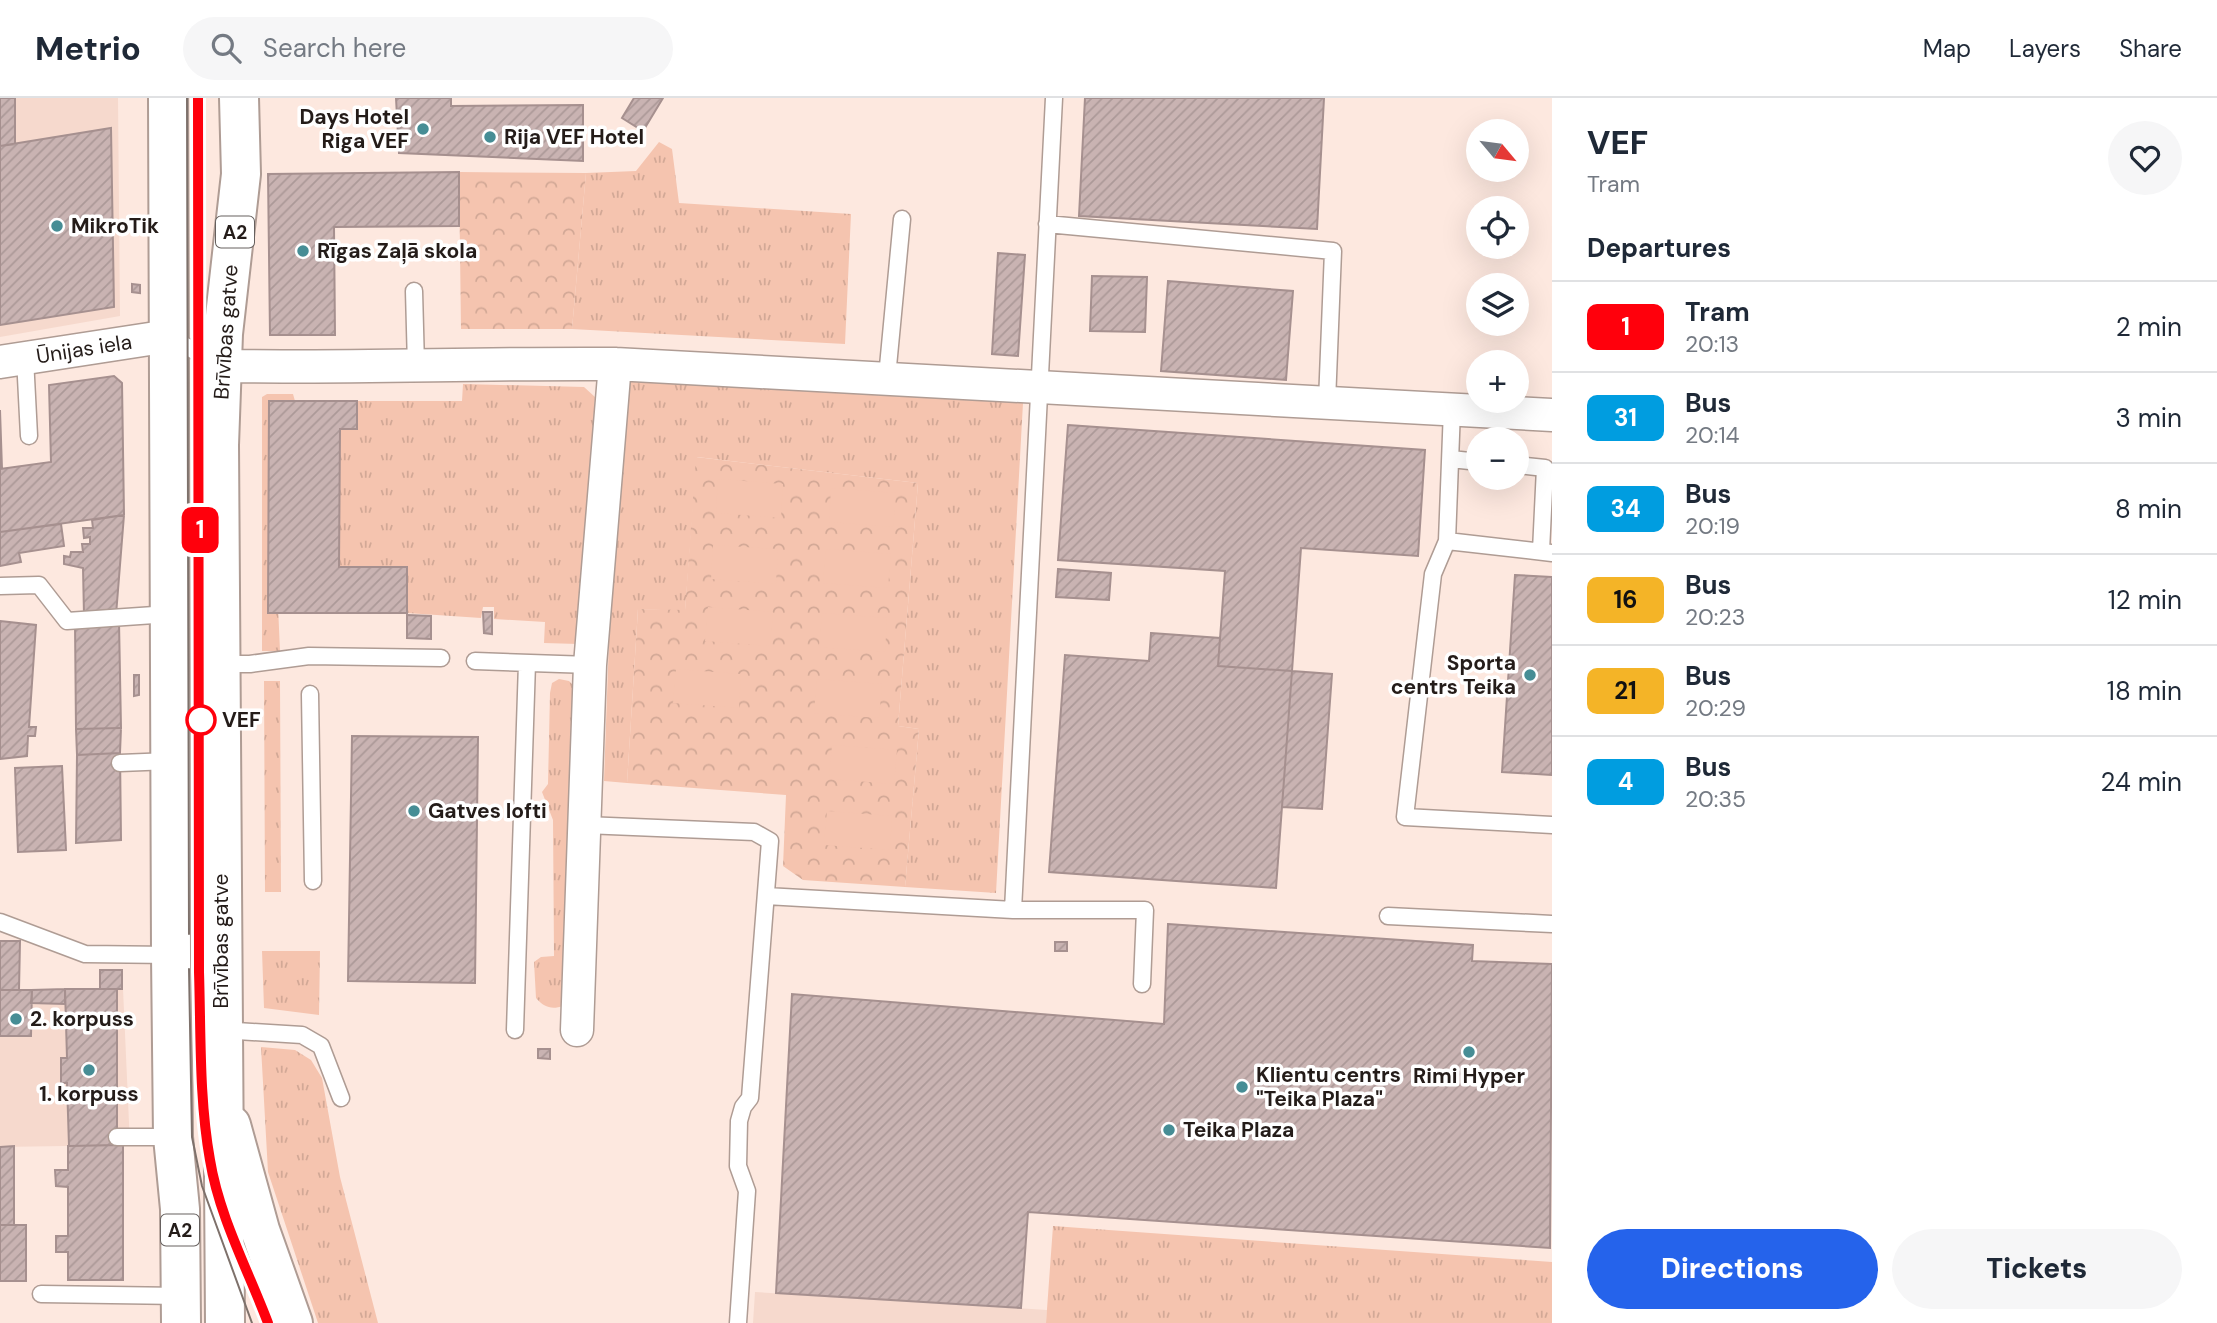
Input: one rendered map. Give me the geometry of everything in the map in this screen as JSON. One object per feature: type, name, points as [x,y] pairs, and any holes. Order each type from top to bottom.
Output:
[{"type":"main road","name":"A2","points":[[168,98],[171,955],[173,1137],[180,1209],[181,1310]]},
{"type":"main road","name":"Brīvības gatve","points":[[225,1323],[219,445],[223,334],[241,174],[239,98]]},
{"type":"main road","points":[[222,1085],[240,1166],[293,1323]]},
{"type":"street","name":"Ūnijas iela","points":[[13,360],[169,336]]},
{"type":"street","points":[[222,366],[615,364],[1552,415]]},
{"type":"street","points":[[577,1030],[590,665],[615,364]]},
{"type":"lane","points":[[1013,910],[1054,98]]},
{"type":"lane","points":[[887,377],[902,219]]},
{"type":"lane","points":[[1047,224],[1333,251],[1327,402]]},
{"type":"lane","points":[[414,291],[416,366]]},
{"type":"lane","points":[[169,336],[222,366]]},
{"type":"lane","points":[[13,360],[29,436]]},
{"type":"lane","points":[[1452,410],[1447,541],[1433,574],[1405,817],[1552,825]]},
{"type":"lane","points":[[1451,459],[1466,461]]},
{"type":"lane","points":[[1447,541],[1547,552],[1545,468],[1529,466]]},
{"type":"lane","points":[[0,586],[38,584],[67,621],[169,614]]},
{"type":"lane","points":[[219,664],[250,664],[309,656],[441,657]]},
{"type":"lane","points":[[475,661],[590,665]]},
{"type":"lane","points":[[515,1030],[527,663]]},
{"type":"lane","points":[[310,694],[313,881]]},
{"type":"lane","points":[[120,762],[170,761]]},
{"type":"lane","points":[[585,825],[754,832],[770,841],[750,1097],[743,1107],[739,1121],[738,1166],[747,1191],[738,1323]]},
{"type":"lane","points":[[766,896],[1013,910],[1145,910],[1142,984]]},
{"type":"lane","points":[[1388,916],[1552,924]]},
{"type":"lane","points":[[0,922],[85,954],[171,955]]},
{"type":"lane","points":[[221,1030],[302,1035],[321,1046],[341,1098]]},
{"type":"lane","points":[[117,1137],[173,1137]]},
{"type":"lane","points":[[41,1294],[181,1310]]},
{"type":"shaded area","name":"MikroTik","points":[[0,98],[118,98],[120,316],[0,337]]},
{"type":"shaded area","points":[[0,989],[123,989],[130,1145],[0,1147]]},
{"type":"shaded area","points":[[755,1292],[1047,1310],[1046,1323],[753,1323]]},
{"type":"green space","points":[[659,142],[672,149],[679,203],[851,214],[845,344],[572,329],[586,173],[636,171]]},
{"type":"green space","points":[[459,172],[586,173],[572,329],[461,329]]},
{"type":"green space","points":[[629,380],[1023,403],[996,893],[905,887],[919,729],[898,726],[918,483],[697,457],[685,611],[638,609],[627,783],[604,781],[609,640]]},
{"type":"green space","points":[[463,384],[584,387],[595,397],[578,644],[544,643],[545,622],[494,619],[494,607],[483,607],[481,618],[407,613],[339,567],[340,429],[357,428],[357,401],[462,401]]},
{"type":"green space","points":[[267,394],[293,394],[295,401],[269,401],[280,651],[262,651],[262,397]]},
{"type":"green space","points":[[696,457],[918,483],[898,726],[919,729],[905,887],[803,880],[783,866],[786,795],[627,783],[638,609],[685,610]]},
{"type":"green space","points":[[718,479],[783,484],[781,518],[716,513]]},
{"type":"green space","points":[[831,488],[896,493],[893,527],[829,522]]},
{"type":"green space","points":[[713,545],[778,549],[776,584],[711,579]]},
{"type":"green space","points":[[826,549],[891,554],[888,588],[823,583]]},
{"type":"green space","points":[[708,607],[773,612],[770,646],[705,641]]},
{"type":"green space","points":[[822,613],[887,618],[885,652],[819,647]]},
{"type":"green space","points":[[676,669],[741,674],[739,708],[673,703]]},
{"type":"green space","points":[[559,679],[569,681],[576,688],[563,1006],[551,1008],[536,998],[534,962],[541,957],[554,956],[553,820],[542,792],[548,784],[550,693],[552,683]]},
{"type":"green space","points":[[817,679],[882,684],[879,718],[814,713]]},
{"type":"green space","points":[[264,681],[280,681],[281,892],[265,892]]},
{"type":"green space","points":[[832,745],[897,750],[894,784],[829,779]]},
{"type":"green space","points":[[827,811],[892,816],[890,850],[824,845]]},
{"type":"green space","points":[[262,951],[320,951],[319,1015],[264,1008]]},
{"type":"green space","points":[[261,1047],[295,1050],[311,1060],[322,1078],[340,1177],[378,1323],[318,1323],[268,1172]]},
{"type":"green space","points":[[1053,1226],[1552,1262],[1552,1323],[1046,1323]]},
{"type":"building","points":[[0,98],[15,98],[15,144],[0,146]]},
{"type":"building","name":"Rija VEF Hotel","points":[[396,98],[451,98],[451,106],[583,105],[583,161],[399,153]]},
{"type":"building","points":[[634,98],[663,98],[643,131],[622,118]]},
{"type":"building","points":[[1085,98],[1324,98],[1317,229],[1079,216]]},
{"type":"building","name":"MikroTik","points":[[111,128],[114,307],[0,325],[0,146]]},
{"type":"building","points":[[459,172],[459,226],[334,227],[335,335],[270,335],[268,174]]},
{"type":"building","points":[[998,253],[1025,255],[1018,356],[992,354]]},
{"type":"building","points":[[1092,276],[1147,277],[1145,332],[1090,331]]},
{"type":"building","points":[[1168,281],[1293,291],[1286,380],[1161,371]]},
{"type":"building","points":[[132,284],[140,285],[140,293],[132,292]]},
{"type":"building","points":[[114,376],[122,383],[124,515],[0,532],[0,469],[51,462],[49,385]]},
{"type":"building","points":[[269,401],[357,401],[357,429],[340,429],[339,567],[407,567],[407,613],[268,613]]},
{"type":"building","points":[[0,410],[2,469],[0,469]]},
{"type":"building","points":[[1068,425],[1425,450],[1418,556],[1301,548],[1292,671],[1218,666],[1225,571],[1058,560]]},
{"type":"building","points":[[124,515],[116,615],[84,615],[83,568],[64,564],[64,556],[70,557],[71,552],[83,552],[82,544],[90,544],[90,537],[84,538],[83,528],[93,528],[92,520]]},
{"type":"building","points":[[61,524],[64,546],[19,553],[21,562],[0,566],[0,532]]},
{"type":"building","points":[[1058,569],[1111,573],[1109,600],[1056,597]]},
{"type":"building","name":"Sporta centrs Teika","points":[[1515,575],[1552,577],[1552,775],[1502,772]]},
{"type":"building","points":[[483,612],[492,612],[492,634],[484,633]]},
{"type":"building","points":[[407,615],[431,616],[431,639],[407,638]]},
{"type":"building","points":[[0,621],[36,625],[29,727],[36,727],[35,736],[28,736],[27,756],[0,759]]},
{"type":"building","points":[[119,622],[121,728],[76,729],[75,623]]},
{"type":"building","points":[[1151,633],[1220,638],[1218,666],[1292,671],[1276,888],[1049,872],[1065,655],[1149,661]]},
{"type":"building","points":[[1292,671],[1332,674],[1322,809],[1282,807]]},
{"type":"building","points":[[134,675],[139,675],[139,695],[134,696]]},
{"type":"building","points":[[121,728],[120,753],[77,755],[76,729]]},
{"type":"building","name":"Gatves lofti","points":[[352,736],[478,737],[475,983],[348,981]]},
{"type":"building","points":[[120,753],[121,840],[76,843],[77,755]]},
{"type":"building","points":[[62,766],[66,850],[18,852],[15,768]]},
{"type":"building","name":"Teika Plaza","points":[[1168,924],[1473,945],[1472,961],[1552,964],[1550,1248],[1028,1212],[1021,1308],[776,1293],[792,994],[1164,1024]]},
{"type":"building","points":[[0,941],[20,941],[19,990],[0,990]]},
{"type":"building","points":[[1055,942],[1067,942],[1067,951],[1055,951]]},
{"type":"building","points":[[100,970],[122,970],[122,989],[100,989]]},
{"type":"building","name":"1. korpuss","points":[[65,989],[117,989],[117,1145],[69,1146],[67,1083],[61,1083],[61,1058],[67,1058]]},
{"type":"building","points":[[65,989],[65,1004],[31,1003],[32,990]]},
{"type":"building","name":"2. korpuss","points":[[0,990],[32,990],[31,1036],[0,1036]]},
{"type":"building","points":[[538,1049],[550,1049],[550,1059],[538,1058]]},
{"type":"building","points":[[123,1145],[123,1280],[68,1280],[68,1252],[56,1252],[56,1236],[68,1236],[68,1187],[56,1186],[55,1170],[68,1170],[68,1146]]},
{"type":"building","points":[[14,1146],[14,1225],[0,1225],[0,1147]]},
{"type":"building","points":[[0,1225],[26,1225],[26,1281],[0,1281]]},
{"type":"tram line","points":[[187,98],[189,934]]},
{"type":"tram line","points":[[198,98],[199,972],[202,1090],[206,1137],[214,1181],[227,1222],[267,1323]]},
{"type":"tram line","name":"1","points":[[198,98],[201,704],[199,972],[203,1102],[210,1162],[224,1209],[268,1323]]},
{"type":"tram line","points":[[189,969],[192,1137],[202,1186],[252,1323]]},
{"type":"place","name":"Days Hotel Riga VEF","points":[[423,129]]},
{"type":"place","name":"Rija VEF Hotel","points":[[490,137]]},
{"type":"place","name":"MikroTik","points":[[57,226]]},
{"type":"place","name":"Rīgas Zaļā skola","points":[[303,251]]},
{"type":"place","name":"Sporta centrs Teika","points":[[1530,675]]},
{"type":"place","name":"VEF","points":[[201,720]]},
{"type":"place","name":"Gatves lofti","points":[[414,811]]},
{"type":"place","name":"2. korpuss","points":[[16,1019]]},
{"type":"place","name":"Rimi Hyper","points":[[1469,1052]]},
{"type":"place","name":"1. korpuss","points":[[89,1070]]},
{"type":"place","name":"Klientu centrs \"Teika Plaza\"","points":[[1242,1087]]},
{"type":"place","name":"Teika Plaza","points":[[1169,1130]]}]
